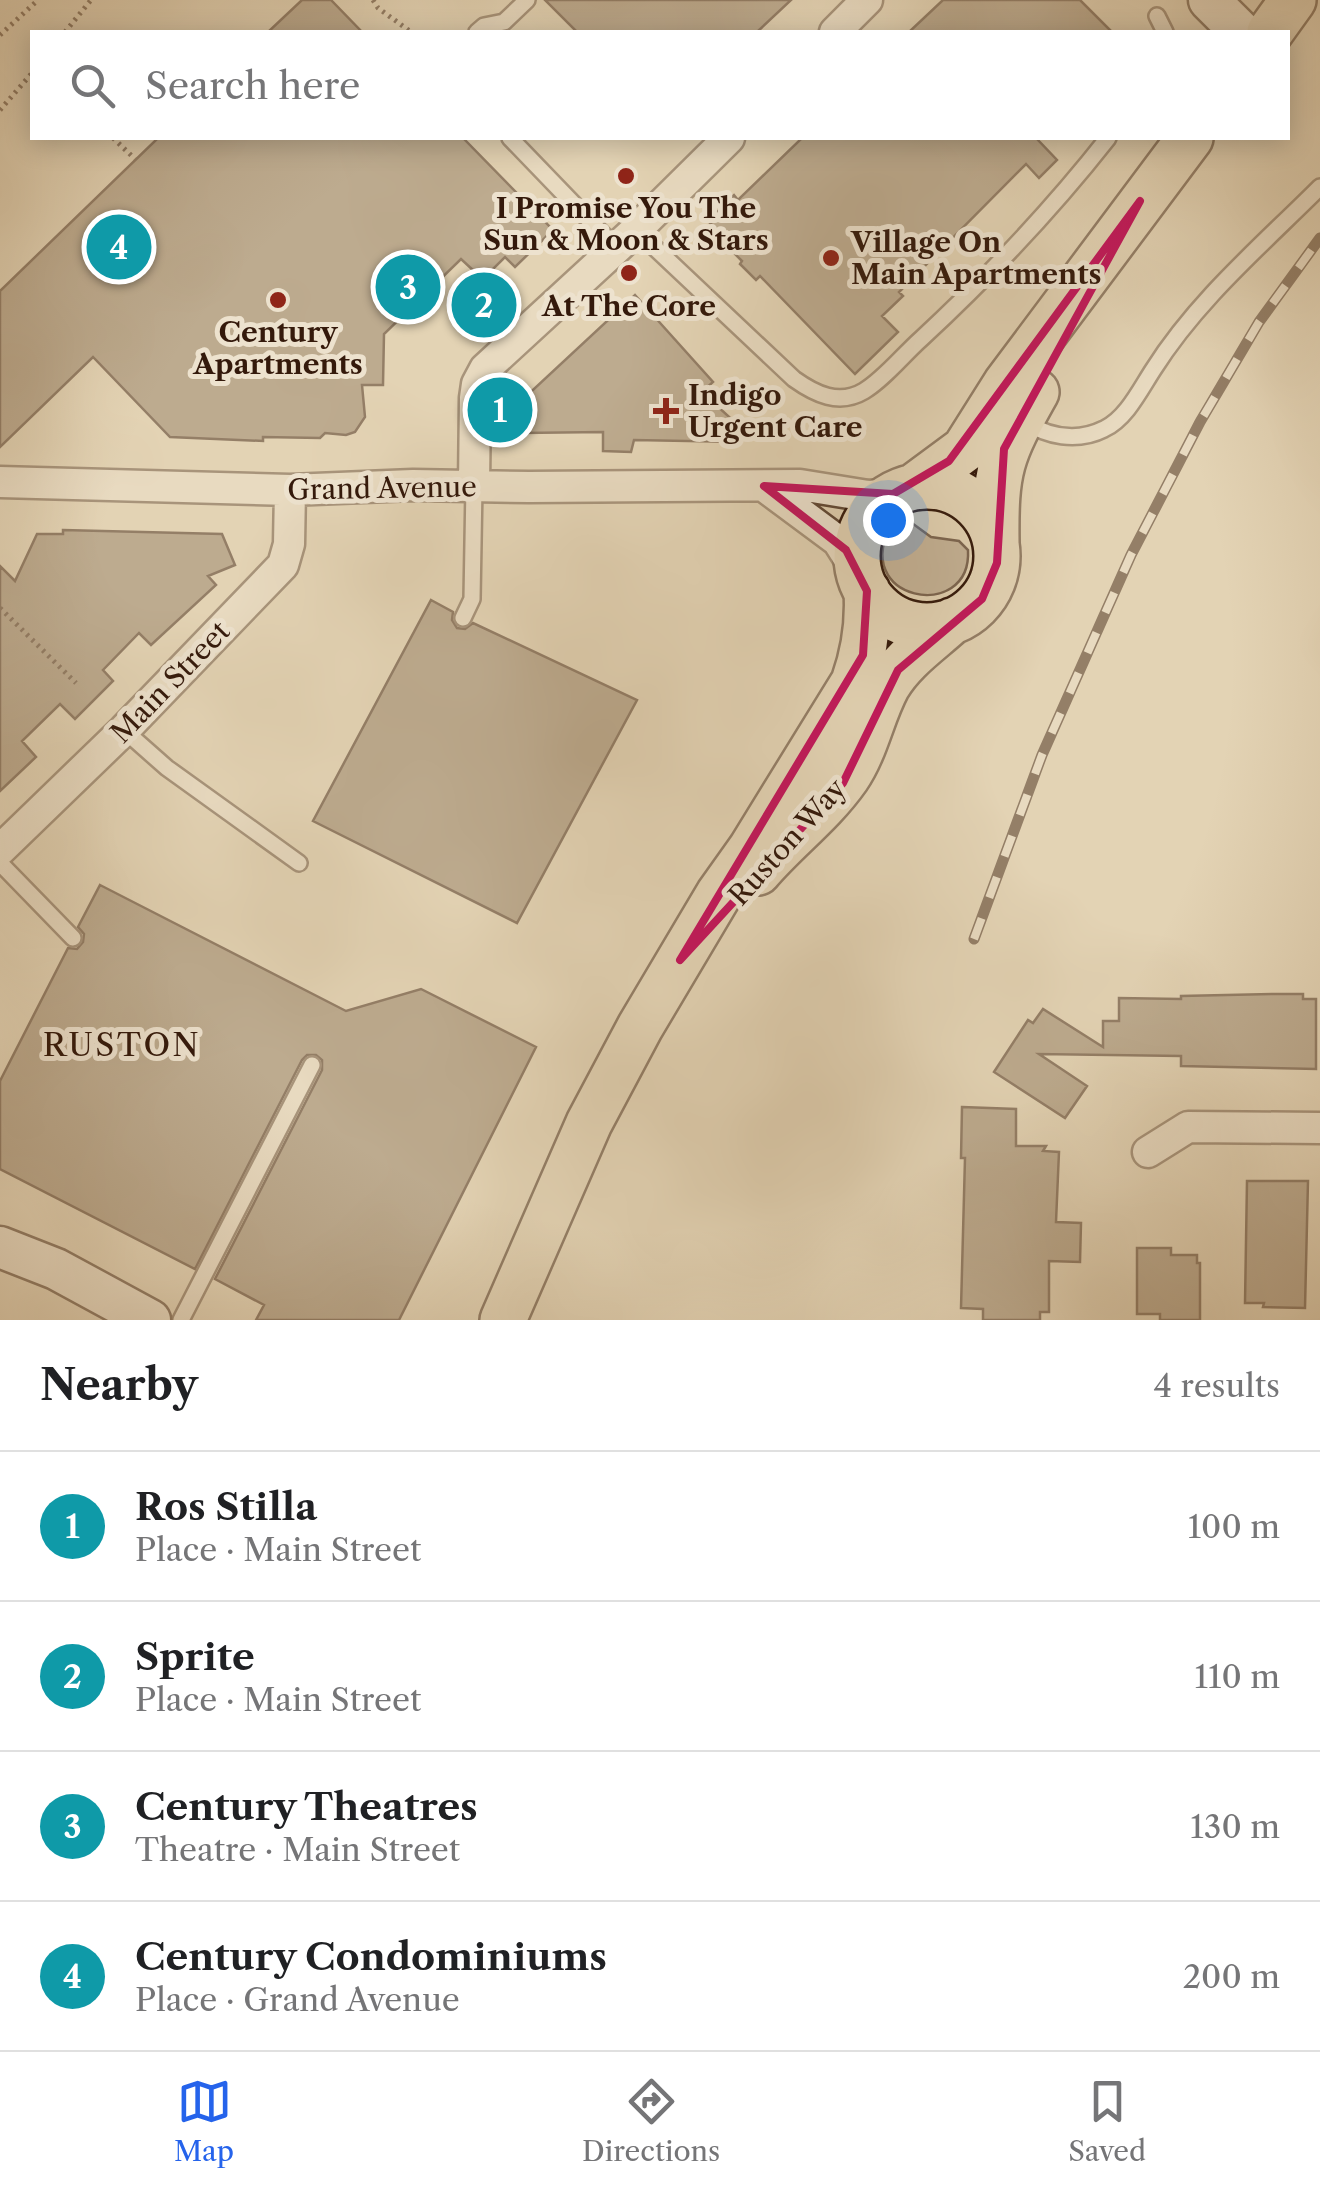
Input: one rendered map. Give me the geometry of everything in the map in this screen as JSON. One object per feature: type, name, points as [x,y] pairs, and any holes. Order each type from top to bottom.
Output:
[{"type":"main road","points":[[1140,201],[1019,420],[998,470],[997,563],[992,582],[968,612],[952,621],[924,626],[885,612],[864,583],[857,557],[866,520],[878,505],[965,449],[1006,384],[1140,201],[1188,140]]},
{"type":"main road","points":[[904,490],[946,488],[961,494],[984,515],[996,544]]},
{"type":"main road","name":"Ruston Way","points":[[502,1320],[589,1123],[718,894],[751,849],[854,682],[864,655],[869,618],[864,583]]},
{"type":"main road","name":"Ruston Way","points":[[680,960],[769,859],[830,800],[852,768],[898,670],[952,621]]},
{"type":"main road","name":"Ruston Way","points":[[476,1320],[488,1273],[505,1234],[589,1123]]},
{"type":"street","points":[[836,30],[867,0]]},
{"type":"street","points":[[1209,0],[1239,30]]},
{"type":"street","points":[[474,486],[477,384],[485,369],[727,140]]},
{"type":"street","name":"Grand Avenue","points":[[0,482],[290,490],[800,485],[868,496],[904,490]]},
{"type":"street","points":[[764,486],[819,523],[838,541],[864,583]]},
{"type":"street","name":"Main Street","points":[[0,850],[124,730],[283,565],[289,544],[290,490]]},
{"type":"street","points":[[1148,1152],[1188,1127],[1320,1128]]},
{"type":"street","points":[[0,1247],[56,1269],[150,1320]]},
{"type":"lane","points":[[480,30],[504,22],[527,0]]},
{"type":"lane","points":[[1158,16],[1164,30]]},
{"type":"lane","points":[[512,140],[794,379],[816,395],[838,398],[863,392],[968,296],[1050,212],[1106,140]]},
{"type":"lane","points":[[1019,420],[1044,434],[1070,437],[1105,429],[1129,407],[1191,314],[1320,187]]},
{"type":"lane","points":[[463,618],[472,599],[474,486]]},
{"type":"lane","points":[[124,730],[167,768],[299,863]]},
{"type":"lane","points":[[0,863],[73,938]]},
{"type":"lane","points":[[181,1320],[312,1065]]},
{"type":"path","points":[[0,35],[38,0]]},
{"type":"path","points":[[67,30],[91,0]]},
{"type":"path","points":[[373,0],[408,30]]},
{"type":"path","points":[[0,110],[30,75]]},
{"type":"path","points":[[116,140],[135,159]]},
{"type":"path","points":[[0,608],[76,683]]},
{"type":"highlighted area","points":[[1140,201],[1004,449],[997,563],[982,599],[898,670],[843,783],[680,960],[863,655],[867,591],[846,550],[764,486],[893,494],[949,461]]},
{"type":"shaded area","points":[[905,518],[931,537],[959,541],[968,550],[964,573],[951,588],[934,594],[914,593],[897,585],[885,570],[883,549],[893,522]]},
{"type":"building","points":[[302,0],[331,0],[360,30],[270,30]]},
{"type":"building","points":[[545,0],[791,0],[759,30],[575,30]]},
{"type":"building","points":[[943,0],[1080,0],[1110,30],[911,30]]},
{"type":"building","name":"Century Apartments","points":[[156,140],[465,140],[553,230],[515,267],[505,257],[489,273],[475,272],[461,259],[384,334],[383,385],[362,385],[365,417],[355,432],[325,433],[320,438],[263,437],[263,441],[170,437],[93,357],[0,447],[0,291]]},
{"type":"building","name":"Village On Main Apartments","points":[[800,140],[1038,140],[1057,160],[1039,178],[1026,164],[899,292],[903,296],[882,316],[898,332],[855,374],[760,276],[756,280],[740,264],[742,261],[729,248],[732,245],[708,221],[734,195],[738,200]]},
{"type":"building","points":[[635,295],[713,382],[702,392],[739,426],[740,442],[634,440],[631,452],[603,451],[603,432],[521,433],[521,401]]},
{"type":"building","points":[[63,530],[222,534],[235,565],[208,576],[216,585],[151,645],[139,633],[103,670],[113,681],[75,719],[60,704],[22,741],[36,757],[0,791],[0,566],[15,581],[37,534],[63,534]]},
{"type":"building","points":[[431,600],[453,612],[457,628],[465,629],[473,623],[637,700],[517,923],[313,821]]},
{"type":"building","points":[[100,885],[346,1011],[421,989],[536,1047],[399,1320],[256,1320],[264,1305],[215,1279],[322,1070],[322,1060],[316,1055],[307,1055],[302,1060],[195,1269],[0,1169],[0,1081],[68,948],[77,949],[83,942],[84,934],[78,927]]},
{"type":"building","points":[[1303,994],[1303,999],[1316,999],[1316,1069],[1181,1066],[1181,1056],[1039,1054],[1087,1086],[1065,1118],[994,1072],[1028,1020],[1033,1023],[1043,1009],[1103,1047],[1103,1021],[1119,1021],[1119,998]]},
{"type":"building","points":[[962,1107],[1016,1109],[1016,1146],[1046,1146],[1043,1151],[1059,1152],[1056,1222],[1081,1223],[1080,1262],[1049,1261],[1049,1312],[1040,1312],[1040,1320],[983,1320],[983,1309],[961,1308],[965,1158],[961,1158]]},
{"type":"building","points":[[1247,1181],[1308,1181],[1305,1308],[1245,1303]]},
{"type":"building","points":[[1137,1248],[1171,1248],[1171,1255],[1197,1255],[1200,1320],[1160,1320],[1160,1314],[1137,1314]]},
{"type":"railway","points":[[974,939],[1042,755],[1131,555],[1200,422],[1259,322],[1320,238]]},
{"type":"place","name":"I Promise You The Sun & Moon & Stars","points":[[626,176]]},
{"type":"place","name":"Century Condominiums","points":[[119,247]]},
{"type":"place","name":"Village On Main Apartments","points":[[831,258]]},
{"type":"place","name":"At The Core","points":[[629,273]]},
{"type":"place","name":"Century Theatres","points":[[408,287]]},
{"type":"place","name":"Century Apartments","points":[[278,300]]},
{"type":"place","name":"Sprite","points":[[484,305]]},
{"type":"place","name":"Ros Stilla","points":[[500,410]]},
{"type":"place","name":"Indigo Urgent Care","points":[[666,411]]},
{"type":"district","name":"RUSTON","points":[[122,1044]]}]
